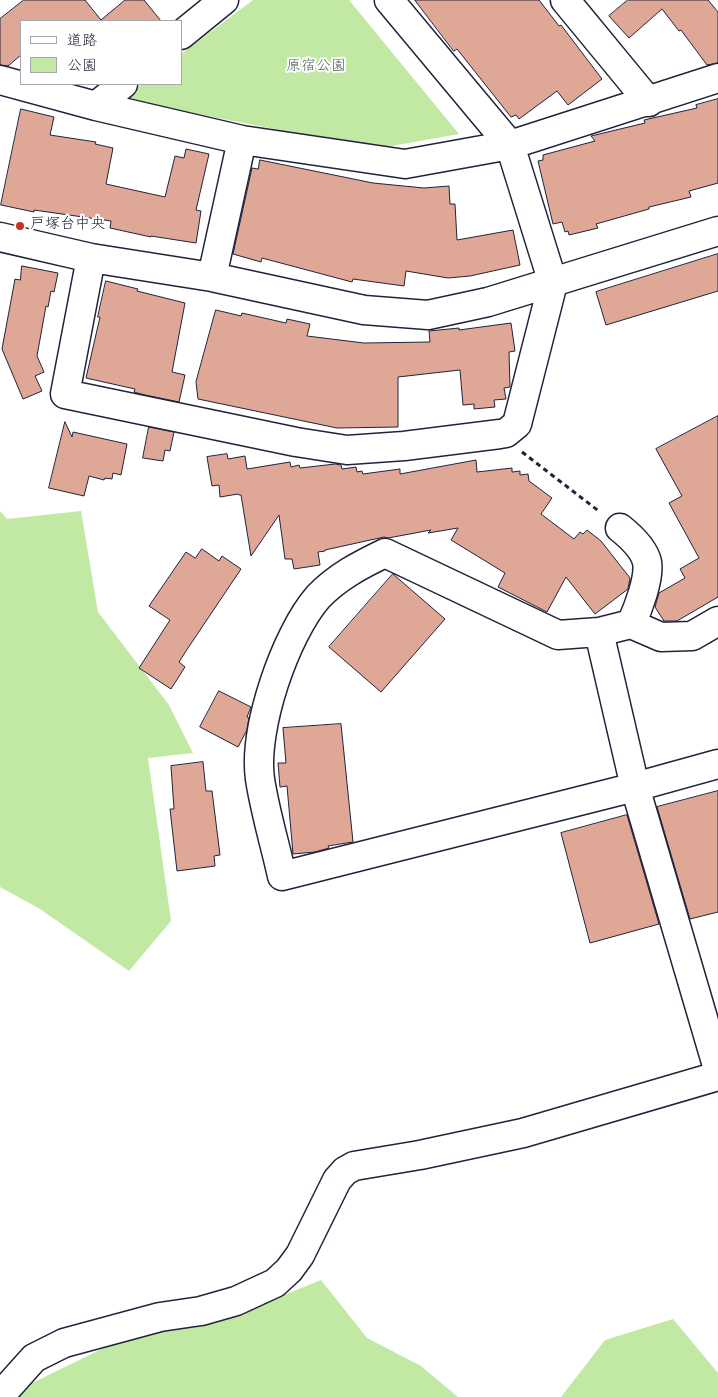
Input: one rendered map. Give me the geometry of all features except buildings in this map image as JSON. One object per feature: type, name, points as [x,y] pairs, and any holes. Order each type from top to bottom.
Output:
[{"type":"street","points":[[182,34],[224,0]]},
{"type":"street","points":[[91,258],[65,394],[296,442],[347,450],[404,446],[506,433],[517,424],[553,282],[510,145],[389,0]]},
{"type":"street","points":[[565,0],[649,102]]},
{"type":"street","points":[[0,80],[96,106],[242,140],[405,164],[510,145],[649,102],[718,78]]},
{"type":"street","points":[[96,106],[122,85]]},
{"type":"street","points":[[212,277],[242,140]]},
{"type":"street","points":[[0,237],[91,258],[212,277],[364,310],[428,315],[488,302],[718,231]]},
{"type":"street","points":[[620,528],[634,539],[647,562],[640,603],[631,624]]},
{"type":"street","points":[[718,620],[692,636],[661,636],[631,624],[599,632],[558,635],[385,553],[350,570],[318,597],[298,627],[276,677],[261,733],[260,778],[282,876],[635,787],[718,764]]},
{"type":"street","points":[[599,632],[635,787],[718,1069]]},
{"type":"street","points":[[0,1396],[34,1358],[64,1343],[160,1317],[201,1311],[236,1301],[275,1283],[290,1270],[300,1255],[337,1180],[345,1170],[354,1166],[420,1155],[524,1133],[718,1076]]},
{"type":"path","points":[[506,433],[518,449],[620,528]]},
{"type":"green space","name":"原宿公園","points":[[253,0],[349,0],[459,134],[375,149],[122,99],[141,85],[182,85],[182,53]]},
{"type":"green space","points":[[0,511],[7,519],[81,511],[98,612],[169,705],[193,753],[148,758],[171,921],[129,971],[40,909],[0,887]]},
{"type":"green space","points":[[321,1280],[367,1338],[421,1366],[458,1397],[13,1397],[20,1389],[118,1341],[267,1302]]},
{"type":"green space","points":[[673,1319],[718,1373],[718,1397],[561,1397],[605,1340]]},
{"type":"place","name":"戸塚台中央","points":[[20,226]]}]
